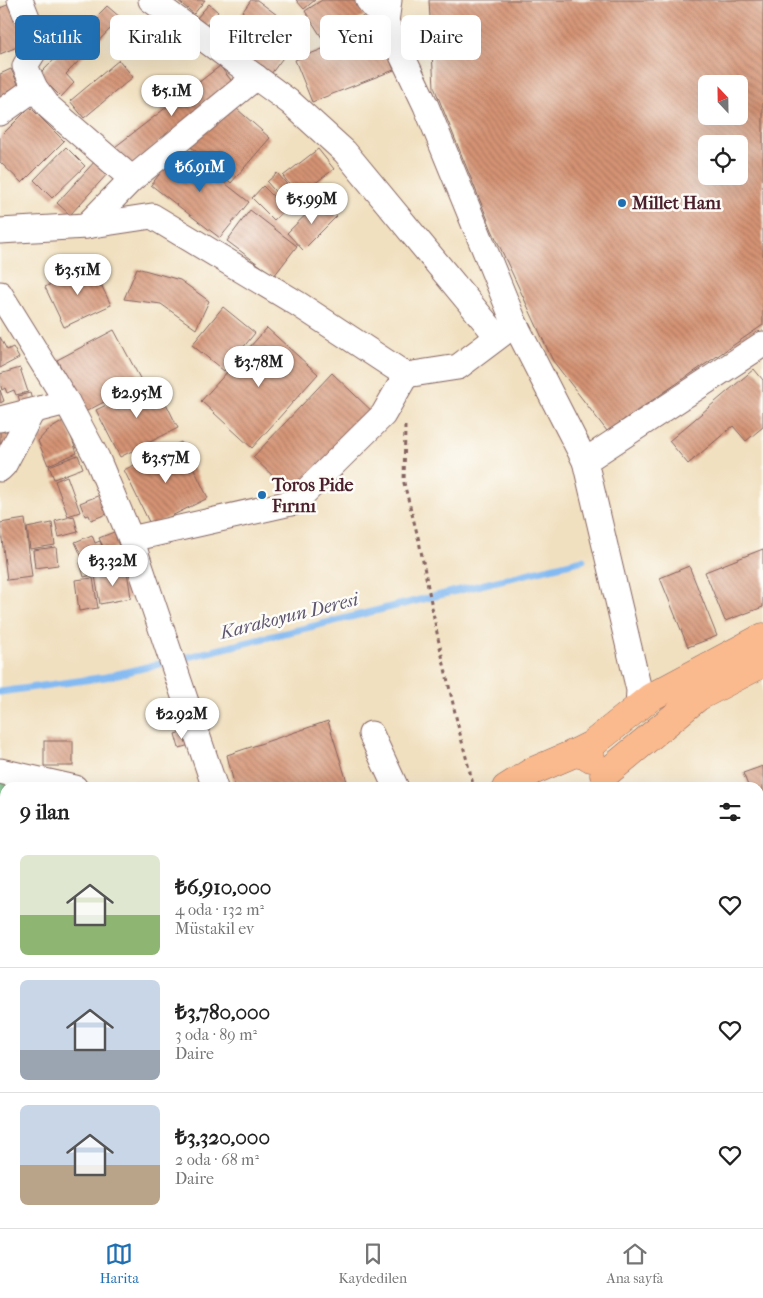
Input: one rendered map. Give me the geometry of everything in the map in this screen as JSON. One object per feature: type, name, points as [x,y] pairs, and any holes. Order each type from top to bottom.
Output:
[{"type":"main road","points":[[516,782],[534,771],[591,745],[651,697],[763,637]]},
{"type":"main road","points":[[575,753],[589,756],[605,781],[698,697],[763,663]]},
{"type":"street","points":[[20,0],[38,45],[25,66],[35,88],[49,107],[132,179]]},
{"type":"street","points":[[151,0],[290,103],[345,152],[506,330],[585,461],[639,690],[638,707]]},
{"type":"street","points":[[368,0],[387,11],[426,106],[506,330]]},
{"type":"street","points":[[86,226],[132,179],[256,77]]},
{"type":"street","points":[[0,113],[35,88]]},
{"type":"street","points":[[0,231],[86,226],[152,216],[298,304],[406,375],[458,367],[506,330]]},
{"type":"street","points":[[0,294],[67,402],[97,458],[131,539],[213,782]]},
{"type":"street","points":[[585,461],[763,344]]},
{"type":"street","points":[[131,539],[295,502],[383,416],[406,375]]},
{"type":"street","points":[[0,419],[67,402]]},
{"type":"street","points":[[0,469],[4,465],[32,412]]},
{"type":"street","points":[[371,734],[393,782]]},
{"type":"street","points":[[0,771],[49,782]]},
{"type":"path","points":[[404,483],[419,541],[438,638],[472,782]]},
{"type":"building","points":[[177,0],[205,0],[194,14]]},
{"type":"building","points":[[251,0],[257,0],[277,15],[240,15]]},
{"type":"building","points":[[296,0],[315,0],[304,9]]},
{"type":"building","points":[[322,0],[355,0],[365,15],[320,15],[320,35],[310,19],[310,15],[308,15],[305,11]]},
{"type":"building","name":"Millet Hanı","points":[[429,0],[763,0],[763,325],[607,431],[553,361],[492,230],[434,87],[432,60],[481,60],[481,15],[430,15]]},
{"type":"building","points":[[12,3],[16,15],[15,48],[0,54],[0,8]]},
{"type":"building","points":[[209,4],[218,12],[215,15],[210,15],[210,21],[205,27],[200,23],[199,15]]},
{"type":"building","points":[[107,6],[118,15],[110,15],[110,29],[100,39],[100,15],[98,15]]},
{"type":"building","points":[[320,50],[320,60],[390,60],[394,70],[312,102],[295,60],[310,60],[310,54]]},
{"type":"building","points":[[54,60],[80,60],[66,74],[74,83],[61,97],[39,75]]},
{"type":"building","points":[[119,60],[133,77],[84,118],[70,101]]},
{"type":"building","points":[[252,60],[281,60],[271,74]]},
{"type":"building","points":[[220,66],[234,84],[125,169],[111,150]]},
{"type":"building","points":[[11,69],[19,86],[7,91],[10,98],[0,103],[0,74]]},
{"type":"building","points":[[229,102],[270,138],[231,183],[190,146]]},
{"type":"building","points":[[30,107],[64,141],[22,183],[0,162],[0,137]]},
{"type":"building","points":[[66,147],[85,166],[52,198],[34,180]]},
{"type":"building","points":[[180,148],[249,202],[220,238],[151,185]]},
{"type":"building","points":[[318,149],[334,169],[298,196],[283,176]]},
{"type":"building","points":[[96,160],[109,172],[70,215],[57,203]]},
{"type":"building","points":[[277,173],[301,200],[291,210],[267,182]]},
{"type":"building","points":[[263,186],[286,209],[274,220],[252,198]]},
{"type":"building","points":[[321,200],[337,216],[303,250],[287,233]]},
{"type":"building","points":[[250,210],[297,246],[274,276],[227,241]]},
{"type":"building","points":[[91,264],[111,305],[64,327],[45,287]]},
{"type":"building","points":[[137,268],[180,280],[209,301],[196,329],[161,304],[124,299]]},
{"type":"building","points":[[223,307],[255,333],[224,371],[192,345]]},
{"type":"building","points":[[267,328],[318,374],[252,448],[201,401]]},
{"type":"building","points":[[114,330],[142,382],[85,412],[57,360]]},
{"type":"building","points":[[0,337],[7,350],[13,347],[19,358],[0,368]]},
{"type":"building","points":[[20,368],[28,392],[16,395],[14,390],[7,393],[5,388],[2,390],[0,374]]},
{"type":"building","points":[[754,369],[763,380],[763,427],[746,441],[733,426],[688,464],[669,441]]},
{"type":"building","points":[[332,373],[376,415],[297,499],[253,457]]},
{"type":"building","points":[[155,381],[178,428],[120,457],[96,410]]},
{"type":"building","points":[[0,390],[4,401],[0,403]]},
{"type":"building","points":[[30,393],[32,400],[21,404],[18,396]]},
{"type":"building","points":[[65,420],[77,453],[48,465],[38,441],[47,431]]},
{"type":"building","points":[[6,427],[8,437],[0,456],[0,428]]},
{"type":"building","points":[[181,442],[208,498],[151,526],[124,470]]},
{"type":"building","points":[[78,455],[83,468],[54,479],[49,466]]},
{"type":"building","points":[[67,476],[80,512],[68,516],[55,481]]},
{"type":"building","points":[[100,495],[107,514],[91,520],[89,515],[85,516],[80,503]]},
{"type":"building","points":[[74,516],[78,532],[59,537],[55,521]]},
{"type":"building","points":[[25,519],[32,577],[7,580],[0,523]]},
{"type":"building","points":[[52,523],[55,545],[30,549],[27,528]]},
{"type":"building","points":[[114,532],[119,546],[105,551],[99,538]]},
{"type":"building","points":[[92,535],[95,543],[100,541],[104,551],[83,560],[75,542]]},
{"type":"building","points":[[56,547],[58,565],[35,568],[33,550]]},
{"type":"building","points":[[763,549],[763,607],[725,621],[705,572]]},
{"type":"building","points":[[120,553],[124,567],[84,577],[80,563]]},
{"type":"building","points":[[689,566],[717,636],[688,647],[660,578]]},
{"type":"building","points":[[127,571],[131,598],[100,604],[95,576]]},
{"type":"building","points":[[93,578],[98,608],[79,611],[75,580]]},
{"type":"building","points":[[328,721],[347,782],[234,782],[227,755]]},
{"type":"building","points":[[185,731],[190,745],[179,748],[175,734]]},
{"type":"building","points":[[44,741],[73,741],[73,766],[44,766]]},
{"type":"building","points":[[763,766],[763,782],[747,782],[743,773]]},
{"type":"waterway","name":"Karakoyun Deresi","points":[[0,692],[106,677],[583,560]]},
{"type":"place","name":"Millet Hanı","points":[[622,203]]},
{"type":"place","name":"Toros Pide Fırını","points":[[262,495]]}]
